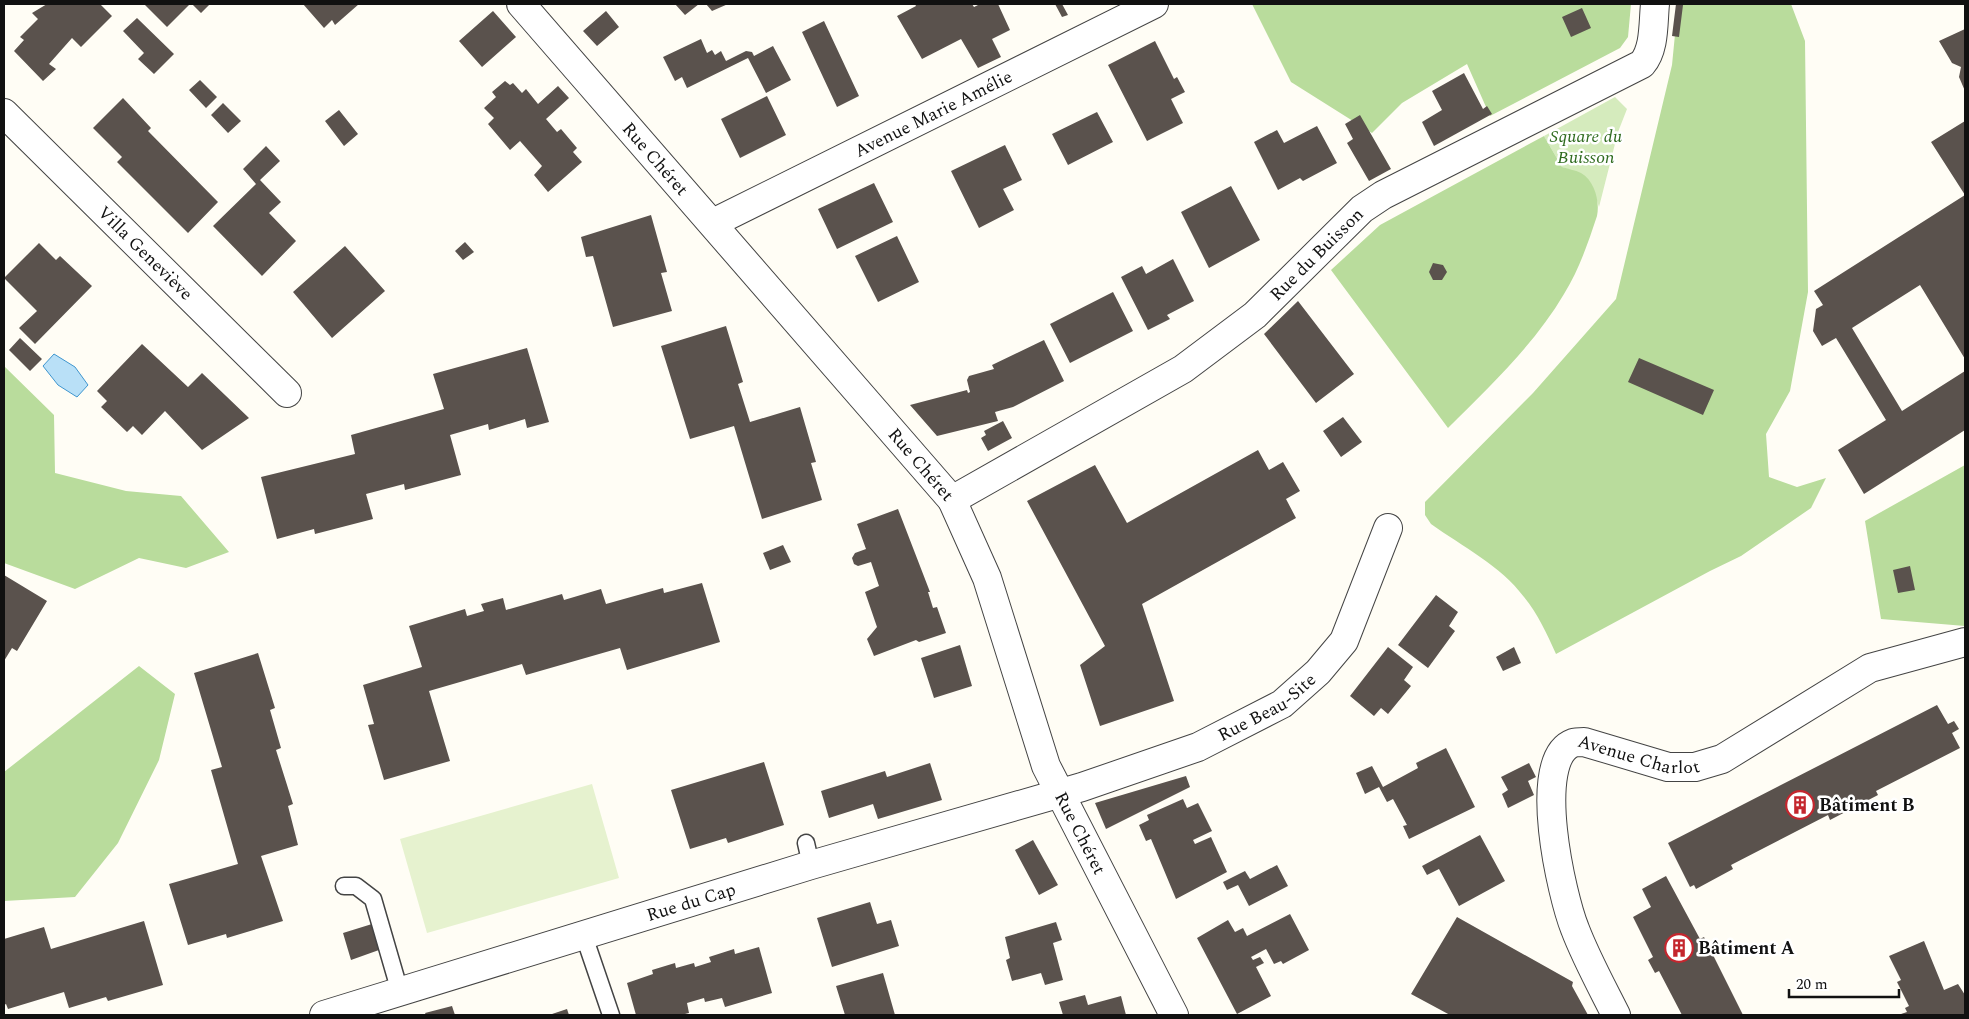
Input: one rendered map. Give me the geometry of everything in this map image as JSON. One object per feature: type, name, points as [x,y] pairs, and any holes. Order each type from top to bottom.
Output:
[{"type":"street","name":"Rue Chéret","points":[[521,4],[952,500],[987,578],[1046,766],[1174,1015]]},
{"type":"street","name":"Avenue Marie Amélie","points":[[713,223],[1154,4]]},
{"type":"street","name":"Rue du Buisson","points":[[952,500],[1183,369],[1255,315],[1362,209],[1383,195],[1642,64],[1647,57],[1651,44],[1655,4]]},
{"type":"street","name":"Villa Geneviève","points":[[4,113],[287,393]]},
{"type":"street","name":"Rue Beau-Site","points":[[1060,793],[1198,747],[1282,704],[1318,672],[1344,641],[1388,528]]},
{"type":"street","name":"Avenue Charlot","points":[[1616,1015],[1574,927],[1554,849],[1552,773],[1564,750],[1572,743],[1584,742],[1668,767],[1695,767],[1722,760],[1870,668],[1965,642]]},
{"type":"street","name":"Rue du Cap","points":[[324,1015],[584,936],[809,854],[1060,793]]},
{"type":"lane","points":[[344,886],[356,886],[373,899],[400,992]]},
{"type":"lane","points":[[584,936],[611,1015]]},
{"type":"green space","points":[[1252,4],[1631,4],[1628,37],[1620,48],[1490,116],[1467,64],[1402,103],[1372,133],[1291,82]]},
{"type":"green space","points":[[1678,4],[1791,4],[1805,41],[1808,292],[1790,391],[1766,434],[1769,477],[1797,487],[1826,478],[1811,508],[1741,556],[1556,654],[1538,617],[1514,586],[1504,575],[1480,557],[1431,524],[1425,515],[1425,502],[1533,393],[1616,299],[1672,65]]},
{"type":"green space","name":"Square du Buisson","points":[[1615,97],[1627,109],[1618,132],[1599,207],[1588,180],[1578,173],[1562,167],[1544,136]]},
{"type":"green space","points":[[1544,136],[1562,167],[1581,173],[1590,181],[1597,198],[1597,216],[1587,246],[1574,275],[1552,313],[1510,365],[1448,428],[1331,270],[1380,225]]},
{"type":"green space","points":[[4,366],[54,415],[55,473],[126,491],[181,496],[229,552],[186,568],[139,558],[75,589],[4,563]]},
{"type":"green space","points":[[1965,465],[1965,626],[1881,619],[1865,521]]},
{"type":"green space","points":[[139,666],[175,694],[159,760],[118,843],[75,897],[4,901],[4,772]]},
{"type":"green space","points":[[592,784],[619,878],[427,933],[400,839]]},
{"type":"water","points":[[54,354],[75,367],[88,385],[77,397],[58,385],[43,366]]},
{"type":"building","points":[[47,4],[100,4],[112,16],[81,47],[72,38],[49,64],[56,69],[43,81],[14,51],[24,40],[20,37],[38,19],[32,13]]},
{"type":"building","points":[[144,4],[190,4],[167,27]]},
{"type":"building","points":[[192,4],[210,4],[201,13]]},
{"type":"building","points":[[303,4],[359,4],[335,25],[332,20],[324,28]]},
{"type":"building","points":[[675,4],[699,4],[685,15]]},
{"type":"building","points":[[706,4],[728,4],[712,11]]},
{"type":"building","points":[[915,4],[972,4],[974,7],[980,4],[998,4],[1010,30],[992,39],[1001,57],[978,68],[961,39],[922,59],[897,16],[916,6]]},
{"type":"building","points":[[1055,4],[1062,4],[1068,15],[1062,17]]},
{"type":"building","points":[[1676,4],[1687,4],[1683,5],[1679,37],[1672,36]]},
{"type":"building","points":[[1582,8],[1591,28],[1571,37],[1562,17]]},
{"type":"building","points":[[493,11],[516,37],[482,67],[459,41]]},
{"type":"building","points":[[606,11],[619,27],[597,46],[583,31]]},
{"type":"building","points":[[137,18],[174,54],[154,74],[138,59],[144,53],[123,31]]},
{"type":"building","points":[[824,21],[859,96],[837,107],[802,32]]},
{"type":"building","points":[[1965,29],[1965,91],[1959,77],[1961,67],[1952,63],[1939,41]]},
{"type":"building","points":[[701,39],[707,53],[712,50],[715,55],[721,51],[726,61],[746,51],[752,52],[754,56],[773,46],[791,80],[766,93],[748,58],[687,88],[682,77],[675,81],[663,57]]},
{"type":"building","points":[[1155,41],[1174,79],[1177,77],[1185,92],[1171,99],[1183,123],[1147,141],[1108,65]]},
{"type":"building","points":[[1464,73],[1483,109],[1487,106],[1492,114],[1434,146],[1422,122],[1442,110],[1432,91]]},
{"type":"building","points":[[200,80],[217,97],[206,108],[189,90]]},
{"type":"building","points":[[505,81],[510,85],[513,83],[522,93],[526,89],[538,104],[558,86],[569,98],[546,119],[557,132],[561,129],[577,148],[573,152],[582,162],[548,192],[534,175],[542,166],[520,141],[510,150],[488,124],[494,118],[484,108],[496,97],[492,92]]},
{"type":"building","points":[[767,96],[786,135],[740,158],[721,119]]},
{"type":"building","points":[[123,98],[151,128],[148,131],[218,202],[188,233],[117,162],[122,157],[93,128]]},
{"type":"building","points":[[223,103],[241,121],[228,133],[211,115]]},
{"type":"building","points":[[339,110],[358,134],[344,146],[325,121]]},
{"type":"building","points":[[1097,112],[1113,142],[1068,165],[1052,134]]},
{"type":"building","points":[[1360,115],[1391,169],[1369,181],[1347,143],[1353,139],[1345,124]]},
{"type":"building","points":[[1965,121],[1965,195],[1931,142]]},
{"type":"building","points":[[1317,126],[1337,163],[1303,181],[1300,178],[1278,190],[1254,142],[1277,130],[1284,143]]},
{"type":"building","points":[[1005,145],[1022,180],[1003,189],[1014,210],[979,228],[951,171]]},
{"type":"building","points":[[266,146],[280,161],[260,180],[281,202],[269,213],[296,241],[262,276],[213,226],[256,184],[243,169]]},
{"type":"building","points":[[874,183],[893,222],[837,249],[818,209]]},
{"type":"building","points":[[1231,186],[1260,240],[1209,268],[1181,212]]},
{"type":"building","points":[[1965,195],[1965,359],[1920,285],[1852,328],[1902,411],[1965,371],[1965,430],[1864,494],[1838,450],[1886,420],[1836,338],[1822,346],[1813,331],[1816,309],[1823,305],[1814,291]]},
{"type":"building","points":[[651,215],[667,272],[661,273],[672,311],[613,327],[593,256],[586,257],[581,237]]},
{"type":"building","points":[[897,236],[919,282],[878,302],[855,256]]},
{"type":"building","points":[[465,242],[474,252],[463,260],[455,251]]},
{"type":"building","points":[[39,243],[56,260],[60,256],[92,286],[35,344],[19,328],[37,311],[4,278]]},
{"type":"building","points":[[345,246],[385,291],[332,338],[293,292]]},
{"type":"building","points":[[1173,259],[1194,301],[1167,315],[1170,319],[1148,330],[1121,277],[1142,266],[1146,274]]},
{"type":"building","points":[[1433,263],[1443,265],[1447,272],[1442,280],[1433,280],[1429,272]]},
{"type":"building","points":[[1113,292],[1133,331],[1070,363],[1050,324]]},
{"type":"building","points":[[1298,301],[1354,374],[1316,403],[1264,334]]},
{"type":"building","points":[[726,326],[743,382],[738,384],[750,422],[800,407],[816,462],[811,463],[822,500],[762,519],[734,426],[690,439],[661,346]]},
{"type":"building","points":[[20,338],[42,359],[30,371],[9,350]]},
{"type":"building","points":[[1044,340],[1064,381],[1013,407],[995,412],[998,421],[937,436],[910,405],[967,390],[968,393],[970,392],[967,380],[969,376],[994,369],[992,365]]},
{"type":"building","points":[[142,344],[188,387],[202,373],[249,418],[202,450],[165,411],[142,435],[133,426],[127,432],[101,407],[107,401],[97,391]]},
{"type":"building","points":[[527,348],[549,422],[527,428],[525,419],[489,430],[488,424],[450,435],[461,475],[405,490],[404,484],[366,494],[373,519],[315,534],[314,529],[277,539],[261,477],[355,454],[351,435],[444,409],[433,374]]},
{"type":"building","points":[[1639,358],[1714,390],[1703,415],[1628,382]]},
{"type":"building","points":[[1343,417],[1362,442],[1341,457],[1323,431]]},
{"type":"building","points":[[1003,421],[1012,438],[988,451],[981,438],[986,435],[984,431]]},
{"type":"building","points":[[1258,450],[1269,470],[1283,462],[1300,491],[1286,499],[1296,518],[1142,604],[1174,701],[1100,726],[1080,665],[1105,646],[1027,501],[1095,465],[1127,523]]},
{"type":"building","points":[[898,509],[930,592],[928,592],[933,608],[937,607],[946,633],[919,642],[916,640],[874,656],[867,639],[877,627],[865,592],[879,586],[871,562],[858,566],[854,564],[852,558],[855,553],[866,549],[857,524]]},
{"type":"building","points":[[783,545],[791,562],[770,570],[763,553]]},
{"type":"building","points":[[1910,566],[1915,590],[1898,593],[1893,570]]},
{"type":"building","points":[[4,575],[47,601],[17,651],[12,648],[4,661]]},
{"type":"building","points":[[702,583],[720,642],[627,670],[620,648],[526,675],[522,664],[429,691],[450,761],[384,780],[368,725],[374,724],[363,685],[422,667],[409,626],[465,609],[467,616],[484,611],[481,604],[503,598],[506,610],[562,594],[564,600],[601,589],[606,604],[663,588],[664,593]]},
{"type":"building","points":[[1436,595],[1458,612],[1449,626],[1455,631],[1428,668],[1398,645]]},
{"type":"building","points":[[960,645],[972,686],[934,698],[921,658]]},
{"type":"building","points":[[1388,647],[1413,667],[1404,680],[1411,686],[1388,714],[1381,708],[1374,716],[1350,696]]},
{"type":"building","points":[[1514,647],[1521,663],[1503,671],[1496,657]]},
{"type":"building","points":[[258,653],[275,708],[270,710],[281,748],[276,750],[293,804],[288,806],[298,845],[261,856],[283,921],[227,938],[226,934],[188,945],[169,884],[238,864],[211,770],[222,767],[194,673]]},
{"type":"building","name":"Bâtiment B","points":[[1937,705],[1948,724],[1954,721],[1959,729],[1952,733],[1960,748],[1876,791],[1878,795],[1830,820],[1828,815],[1731,865],[1733,869],[1696,889],[1694,885],[1690,887],[1668,843]]},
{"type":"building","points":[[1446,748],[1475,807],[1409,839],[1403,826],[1407,825],[1393,799],[1387,802],[1379,787],[1365,794],[1356,773],[1372,766],[1383,787],[1418,768],[1416,763]]},
{"type":"building","points":[[764,762],[784,825],[728,843],[726,838],[690,849],[671,790]]},
{"type":"building","points":[[930,763],[942,800],[878,819],[873,804],[829,818],[821,791],[885,771],[887,777]]},
{"type":"building","points":[[1529,763],[1536,777],[1528,781],[1534,795],[1508,808],[1502,794],[1508,790],[1501,777]]},
{"type":"building","points":[[1186,776],[1190,787],[1106,829],[1095,803]]},
{"type":"building","points":[[1183,799],[1187,808],[1198,803],[1212,831],[1193,840],[1195,844],[1211,837],[1227,872],[1176,899],[1151,839],[1146,841],[1139,825],[1149,820],[1147,815]]},
{"type":"building","points":[[1480,835],[1505,881],[1459,906],[1439,869],[1427,875],[1422,866]]},
{"type":"building","points":[[1033,840],[1058,885],[1039,895],[1015,850]]},
{"type":"building","points":[[1277,865],[1288,886],[1249,906],[1238,885],[1227,890],[1223,882],[1245,871],[1250,879]]},
{"type":"building","name":"Bâtiment A","points":[[1666,876],[1700,939],[1704,937],[1743,1015],[1682,1015],[1659,971],[1655,973],[1648,960],[1653,957],[1633,917],[1651,907],[1642,889]]},
{"type":"building","points":[[870,902],[877,924],[891,920],[899,946],[832,967],[817,918]]},
{"type":"building","points":[[1290,914],[1309,950],[1283,964],[1281,961],[1274,964],[1266,949],[1251,957],[1253,960],[1260,957],[1264,963],[1256,967],[1271,996],[1237,1014],[1197,938],[1228,920],[1235,932],[1243,928],[1247,936]]},
{"type":"building","points":[[1457,917],[1573,982],[1572,986],[1588,1015],[1450,1015],[1411,994]]},
{"type":"building","points":[[144,921],[163,985],[108,1001],[106,997],[69,1008],[64,992],[8,1009],[6,1004],[4,1005],[4,939],[44,927],[51,949]]},
{"type":"building","points":[[1056,922],[1062,940],[1053,943],[1063,980],[1045,985],[1041,973],[1012,981],[1006,960],[1010,958],[1005,937]]},
{"type":"building","points":[[372,924],[379,950],[351,960],[343,933]]},
{"type":"building","points":[[1924,941],[1944,990],[1958,984],[1965,995],[1965,1015],[1898,1015],[1907,1012],[1905,1008],[1909,1006],[1897,982],[1901,980],[1889,956]]},
{"type":"building","points":[[759,947],[772,993],[725,1007],[722,998],[705,1002],[704,998],[687,1003],[689,1013],[681,1015],[636,1015],[627,983],[653,974],[652,970],[675,963],[676,968],[694,963],[695,967],[711,962],[709,957],[734,949],[735,954]]},
{"type":"building","points":[[883,973],[895,1015],[845,1015],[836,986]]},
{"type":"building","points":[[1085,995],[1088,1005],[1121,996],[1126,1015],[1063,1015],[1059,1002]]},
{"type":"building","points":[[452,1006],[455,1015],[426,1015],[425,1013]]},
{"type":"building","points":[[567,1009],[569,1015],[549,1015]]},
{"type":"place","name":"Bâtiment B","points":[[1800,805]]},
{"type":"place","name":"Bâtiment A","points":[[1679,948]]}]
